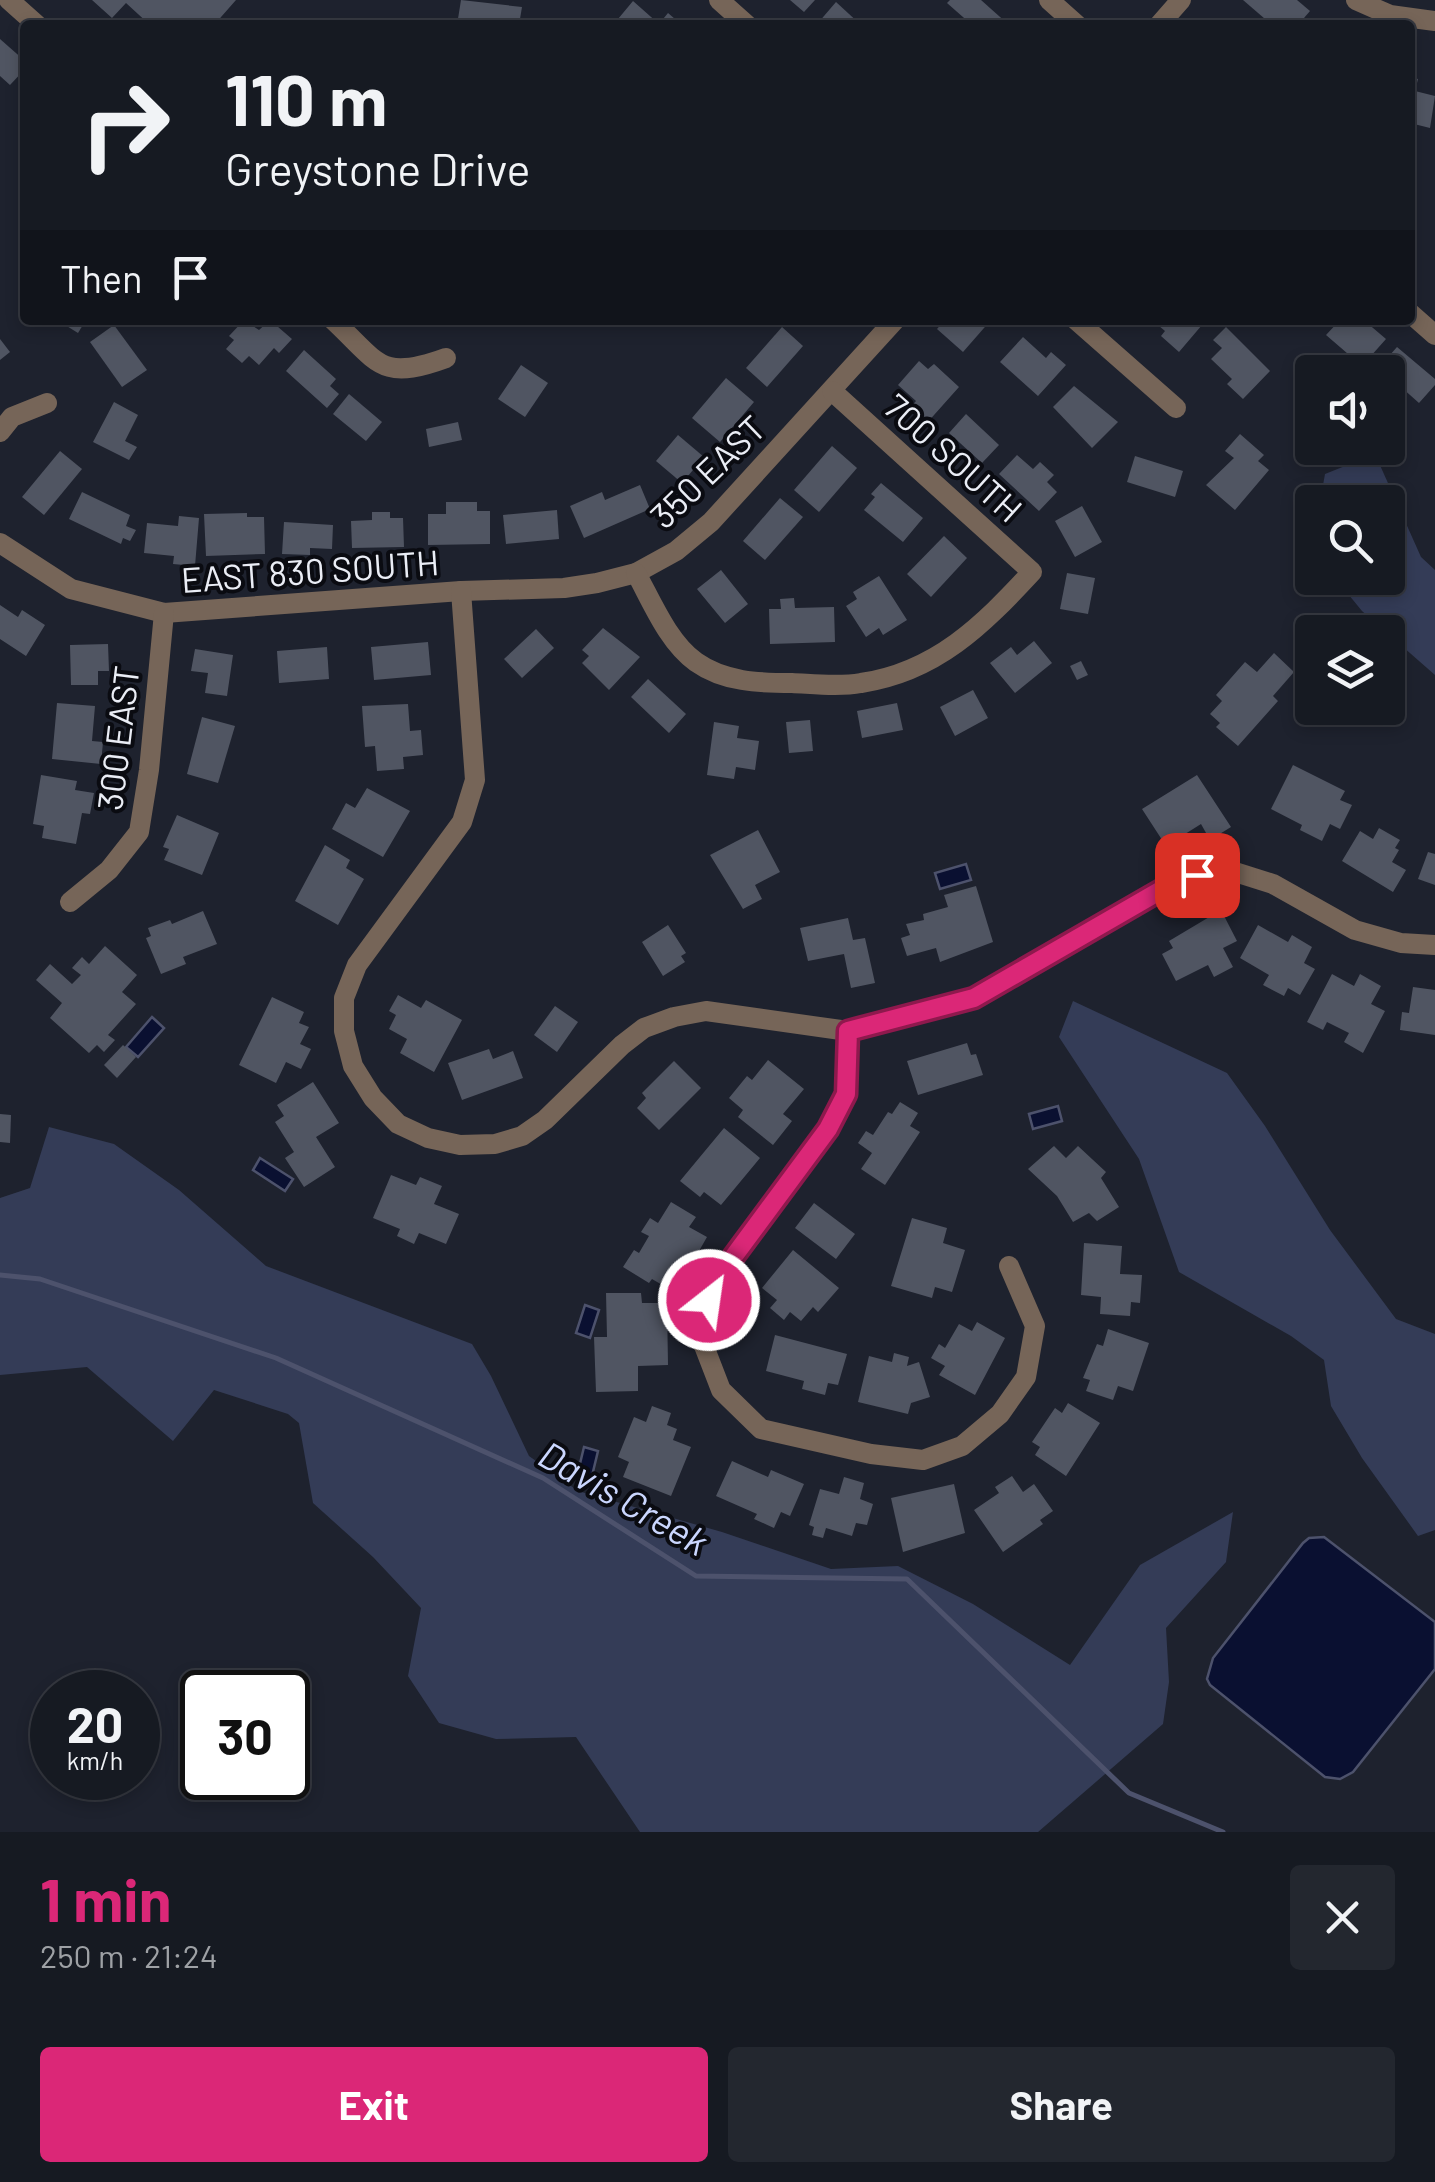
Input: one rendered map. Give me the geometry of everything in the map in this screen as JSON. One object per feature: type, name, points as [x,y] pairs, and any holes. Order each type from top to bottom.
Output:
[{"type":"street","points":[[9,0],[32,20]]},
{"type":"street","points":[[719,0],[741,20]]},
{"type":"street","points":[[1049,0],[1071,20]]},
{"type":"street","points":[[1164,20],[1182,0]]},
{"type":"street","points":[[1356,0],[1390,15],[1435,20]]},
{"type":"street","points":[[1415,317],[1435,335]]},
{"type":"street","points":[[337,325],[384,368],[412,371],[446,358]]},
{"type":"street","name":"350 EAST","points":[[461,591],[564,588],[636,573],[676,552],[711,522],[891,325]]},
{"type":"street","points":[[1082,325],[1176,408]]},
{"type":"street","name":"700 SOUTH","points":[[636,573],[666,626],[694,661],[724,676],[759,684],[860,684],[913,670],[981,626],[1032,572],[832,391]]},
{"type":"street","points":[[0,432],[12,416],[47,403]]},
{"type":"street","name":"EAST 830 SOUTH","points":[[0,543],[70,590],[164,613],[461,591]]},
{"type":"street","points":[[461,591],[475,780],[462,822],[357,965],[344,998],[344,1032],[353,1066],[373,1098],[398,1124],[428,1138],[460,1145],[495,1144],[522,1136],[545,1120],[644,1028],[674,1018],[706,1011],[848,1031],[974,998],[1163,889],[1197,875],[1235,872],[1272,884],[1355,930],[1401,943],[1435,945]]},
{"type":"street","name":"300 EAST","points":[[70,902],[109,870],[139,832],[150,770],[164,613]]},
{"type":"street","points":[[848,1031],[846,1094],[838,1111],[734,1256],[709,1300],[704,1346],[721,1390],[761,1429],[872,1454],[923,1460],[962,1446],[1000,1414],[1026,1377],[1035,1326],[1009,1266]]},
{"type":"shaded area","points":[[1348,465],[1380,465],[1389,485],[1323,485],[1325,474]]},
{"type":"shaded area","points":[[1405,521],[1421,557],[1435,570],[1435,675],[1405,649],[1405,615],[1367,615],[1349,595],[1405,595]]},
{"type":"shaded area","points":[[966,864],[971,880],[940,889],[935,873]]},
{"type":"shaded area","points":[[1073,1001],[1227,1073],[1330,1230],[1396,1319],[1435,1334],[1435,1530],[1418,1536],[1362,1458],[1331,1406],[1324,1360],[1291,1336],[1179,1272],[1139,1159],[1059,1037]]},
{"type":"shaded area","points":[[152,1017],[164,1028],[138,1057],[126,1047]]},
{"type":"shaded area","points":[[1058,1106],[1062,1121],[1033,1129],[1029,1114]]},
{"type":"shaded area","points":[[49,1127],[114,1144],[179,1190],[266,1266],[472,1344],[529,1456],[578,1491],[722,1532],[831,1569],[898,1566],[973,1604],[1070,1665],[1140,1565],[1233,1512],[1226,1562],[1166,1628],[1169,1682],[1163,1724],[1038,1832],[640,1832],[576,1737],[496,1739],[439,1723],[408,1676],[421,1608],[373,1557],[313,1503],[299,1423],[288,1414],[214,1390],[173,1441],[87,1367],[0,1375],[0,1198],[30,1188]]},
{"type":"shaded area","points":[[260,1158],[293,1179],[285,1191],[253,1170]]},
{"type":"shaded area","points":[[585,1305],[599,1310],[590,1338],[576,1333]]},
{"type":"shaded area","points":[[584,1447],[598,1451],[591,1480],[577,1476]]},
{"type":"shaded area","points":[[1324,1537],[1435,1622],[1435,1669],[1353,1772],[1340,1779],[1325,1777],[1207,1679],[1213,1658],[1303,1543],[1309,1538]]},
{"type":"building","points":[[92,0],[236,0],[218,20],[145,20],[126,3],[112,18]]},
{"type":"building","points":[[461,0],[522,7],[520,20],[458,20]]},
{"type":"building","points":[[790,0],[815,0],[804,12]]},
{"type":"building","points":[[981,0],[1003,20],[966,20],[947,3]]},
{"type":"building","points":[[1243,0],[1297,0],[1310,11],[1302,20],[1266,20]]},
{"type":"building","points":[[633,1],[654,20],[617,20]]},
{"type":"building","points":[[836,2],[856,20],[821,20]]},
{"type":"building","points":[[0,39],[20,57],[20,74],[10,85],[0,76]]},
{"type":"building","points":[[1415,91],[1435,96],[1430,128],[1415,124]]},
{"type":"building","points":[[65,325],[83,325],[78,333]]},
{"type":"building","points":[[114,325],[147,370],[122,387],[90,342]]},
{"type":"building","points":[[239,325],[252,325],[259,330],[264,325],[276,325],[292,339],[279,353],[274,348],[259,365],[249,356],[242,363],[226,349],[234,340],[229,336]]},
{"type":"building","points":[[941,325],[987,325],[963,352],[937,329]]},
{"type":"building","points":[[1158,325],[1202,325],[1179,352],[1161,336],[1165,331]]},
{"type":"building","points":[[1335,325],[1370,325],[1386,339],[1372,355],[1349,355],[1326,335]]},
{"type":"building","points":[[782,327],[803,346],[767,387],[746,368]]},
{"type":"building","points":[[1226,327],[1270,371],[1243,399],[1227,384],[1232,379],[1211,359],[1222,348],[1213,340]]},
{"type":"building","points":[[1023,337],[1046,358],[1051,352],[1066,365],[1038,396],[1000,362]]},
{"type":"building","points":[[0,339],[10,352],[0,360]]},
{"type":"building","points":[[1397,347],[1435,379],[1435,385],[1419,403],[1405,391],[1405,355],[1390,355]]},
{"type":"building","points":[[304,350],[336,379],[330,386],[339,394],[327,408],[286,371]]},
{"type":"building","points":[[919,361],[928,369],[934,364],[959,387],[926,424],[909,409],[916,401],[898,385]]},
{"type":"building","points":[[521,365],[548,383],[525,417],[498,399]]},
{"type":"building","points":[[726,378],[754,402],[720,442],[692,418]]},
{"type":"building","points":[[1074,386],[1118,422],[1092,448],[1053,407]]},
{"type":"building","points":[[349,394],[382,422],[366,441],[333,414]]},
{"type":"building","points":[[114,402],[138,415],[125,441],[137,447],[129,460],[93,442]]},
{"type":"building","points":[[966,414],[999,445],[982,463],[949,433]]},
{"type":"building","points":[[458,422],[462,440],[429,447],[426,429]]},
{"type":"building","points":[[1240,434],[1264,455],[1258,461],[1269,470],[1235,510],[1206,485],[1234,458],[1225,451]]},
{"type":"building","points":[[678,435],[704,457],[682,483],[656,461]]},
{"type":"building","points":[[832,446],[857,468],[819,512],[794,490]]},
{"type":"building","points":[[60,451],[82,469],[44,515],[22,497]]},
{"type":"building","points":[[1017,455],[1033,469],[1040,462],[1054,475],[1047,482],[1057,492],[1039,511],[999,474]]},
{"type":"building","points":[[1135,456],[1183,471],[1175,497],[1127,482]]},
{"type":"building","points":[[881,483],[923,518],[903,542],[864,510]]},
{"type":"building","points":[[640,485],[650,509],[584,538],[570,506],[602,492],[605,500]]},
{"type":"building","points":[[82,492],[130,515],[126,526],[136,530],[130,541],[123,538],[121,544],[69,519]]},
{"type":"building","points":[[780,498],[803,517],[765,560],[743,541]]},
{"type":"building","points":[[446,502],[477,502],[477,511],[490,511],[490,544],[428,545],[428,514],[446,514]]},
{"type":"building","points":[[1082,506],[1102,542],[1075,557],[1055,521]]},
{"type":"building","points":[[557,510],[559,539],[506,544],[503,515]]},
{"type":"building","points":[[372,512],[390,512],[390,518],[403,518],[404,547],[352,548],[351,521],[372,520]]},
{"type":"building","points":[[247,513],[247,517],[264,517],[265,554],[206,556],[204,514]]},
{"type":"building","points":[[179,516],[199,518],[195,566],[173,564],[174,556],[144,553],[147,523],[178,526]]},
{"type":"building","points":[[284,522],[333,525],[332,549],[310,548],[310,555],[282,554]]},
{"type":"building","points":[[944,536],[967,558],[931,597],[907,574]]},
{"type":"building","points":[[721,570],[748,604],[725,623],[697,589]]},
{"type":"building","points":[[1067,573],[1095,578],[1088,614],[1060,609]]},
{"type":"building","points":[[879,576],[907,620],[883,635],[879,628],[866,637],[846,606],[857,599],[853,592]]},
{"type":"building","points":[[794,598],[795,608],[834,607],[835,642],[770,644],[769,609],[781,609],[780,599]]},
{"type":"building","points":[[0,605],[18,617],[22,610],[45,625],[26,656],[0,639]]},
{"type":"building","points":[[603,628],[640,657],[609,690],[582,663],[589,656],[582,650]]},
{"type":"building","points":[[536,629],[554,648],[522,678],[504,659]]},
{"type":"building","points":[[1034,641],[1052,663],[1015,693],[990,663],[1011,647],[1017,655]]},
{"type":"building","points":[[428,642],[431,675],[374,680],[371,647]]},
{"type":"building","points":[[108,644],[109,671],[98,671],[98,685],[71,685],[70,645]]},
{"type":"building","points":[[327,647],[329,679],[279,683],[277,651]]},
{"type":"building","points":[[195,649],[233,655],[227,696],[205,693],[208,673],[191,671]]},
{"type":"building","points":[[1274,653],[1294,672],[1273,696],[1278,701],[1238,746],[1216,727],[1220,723],[1210,714],[1222,701],[1216,695],[1245,662],[1257,672]]},
{"type":"building","points":[[1081,661],[1088,675],[1077,680],[1070,666]]},
{"type":"building","points":[[648,679],[686,714],[669,733],[631,697]]},
{"type":"building","points":[[973,690],[988,718],[955,736],[940,707]]},
{"type":"building","points":[[57,703],[95,706],[92,741],[103,742],[101,764],[52,759]]},
{"type":"building","points":[[897,703],[903,730],[862,738],[857,711]]},
{"type":"building","points":[[408,704],[410,731],[421,730],[423,755],[403,757],[404,769],[377,771],[375,746],[365,747],[362,706]]},
{"type":"building","points":[[202,717],[235,726],[218,783],[187,774]]},
{"type":"building","points":[[810,720],[813,751],[789,753],[786,722]]},
{"type":"building","points":[[714,722],[739,726],[737,738],[759,741],[755,770],[736,767],[734,779],[707,775]]},
{"type":"building","points":[[1293,765],[1345,791],[1340,800],[1352,805],[1340,829],[1330,824],[1322,841],[1271,809]]},
{"type":"building","points":[[41,775],[77,781],[75,790],[94,793],[90,814],[82,813],[76,844],[42,838],[44,826],[33,824]]},
{"type":"building","points":[[1197,775],[1231,827],[1210,840],[1201,824],[1166,846],[1142,809]]},
{"type":"building","points":[[367,788],[410,811],[383,857],[332,829],[346,803],[355,808]]},
{"type":"building","points":[[177,815],[219,833],[202,875],[164,860],[169,849],[163,847]]},
{"type":"building","points":[[1379,828],[1400,840],[1392,862],[1406,870],[1393,892],[1342,861],[1360,831],[1373,839]]},
{"type":"building","points":[[758,830],[780,872],[755,885],[762,899],[743,909],[710,855]]},
{"type":"building","points":[[325,845],[350,860],[346,868],[364,879],[338,925],[295,901]]},
{"type":"building","points":[[1428,852],[1435,854],[1435,885],[1418,879]]},
{"type":"building","points":[[976,886],[993,942],[940,962],[936,948],[907,956],[901,938],[910,935],[906,924],[924,920],[923,914],[948,907],[944,895]]},
{"type":"building","points":[[1221,910],[1237,941],[1223,948],[1233,967],[1214,977],[1208,965],[1176,981],[1162,954],[1173,948],[1169,941]]},
{"type":"building","points":[[203,911],[217,944],[183,957],[186,964],[161,974],[146,938],[151,936],[148,928],[170,920],[172,924]]},
{"type":"building","points":[[848,918],[853,940],[865,938],[875,983],[851,988],[844,954],[808,961],[800,928]]},
{"type":"building","points":[[668,925],[686,953],[681,956],[685,962],[663,976],[642,942]]},
{"type":"building","points":[[1258,925],[1288,942],[1292,935],[1312,947],[1304,963],[1315,969],[1300,995],[1288,988],[1284,996],[1263,985],[1269,975],[1240,958]]},
{"type":"building","points":[[105,946],[137,975],[122,992],[136,1004],[108,1035],[115,1040],[104,1052],[97,1045],[89,1053],[50,1018],[62,1003],[36,980],[50,964],[72,984],[81,975],[72,968],[82,957],[89,964]]},
{"type":"building","points":[[1332,974],[1354,986],[1360,974],[1381,986],[1371,1004],[1385,1011],[1363,1053],[1344,1042],[1349,1033],[1327,1022],[1323,1030],[1307,1022]]},
{"type":"building","points":[[1413,987],[1435,990],[1435,1035],[1400,1030],[1402,1012],[1409,1013]]},
{"type":"building","points":[[398,995],[421,1008],[426,1000],[462,1020],[434,1072],[400,1053],[407,1039],[389,1029],[396,1015],[389,1011]]},
{"type":"building","points":[[272,997],[304,1012],[299,1023],[309,1027],[300,1044],[311,1049],[301,1069],[286,1062],[276,1083],[239,1065]]},
{"type":"building","points":[[555,1006],[578,1022],[557,1052],[534,1035]]},
{"type":"building","points":[[967,1043],[971,1055],[976,1054],[983,1075],[918,1095],[907,1061]]},
{"type":"building","points":[[123,1045],[136,1057],[117,1078],[104,1065]]},
{"type":"building","points":[[489,1049],[493,1059],[513,1051],[523,1078],[462,1100],[448,1063]]},
{"type":"building","points":[[768,1060],[804,1089],[783,1114],[792,1121],[773,1145],[738,1117],[743,1110],[729,1098],[747,1076],[752,1080]]},
{"type":"building","points":[[674,1061],[701,1088],[659,1130],[637,1108],[646,1098],[642,1093]]},
{"type":"building","points":[[313,1082],[339,1123],[316,1137],[335,1167],[304,1187],[285,1158],[294,1152],[275,1122],[284,1116],[277,1105]]},
{"type":"building","points":[[900,1102],[918,1113],[910,1126],[920,1132],[885,1185],[861,1169],[872,1153],[858,1143],[866,1131],[873,1135]]},
{"type":"building","points":[[0,1114],[11,1115],[10,1143],[0,1142]]},
{"type":"building","points":[[724,1128],[760,1158],[721,1205],[704,1192],[700,1197],[680,1181]]},
{"type":"building","points":[[1054,1146],[1066,1158],[1078,1146],[1106,1172],[1101,1178],[1119,1207],[1097,1221],[1089,1213],[1073,1222],[1057,1196],[1028,1169]]},
{"type":"building","points":[[391,1175],[416,1185],[420,1177],[442,1186],[434,1204],[459,1214],[446,1244],[419,1233],[414,1244],[397,1236],[400,1229],[373,1218]]},
{"type":"building","points":[[671,1202],[696,1217],[689,1227],[707,1237],[695,1258],[688,1254],[664,1286],[652,1279],[649,1283],[623,1267],[634,1250],[639,1253],[649,1236],[641,1232],[650,1218],[658,1223]]},
{"type":"building","points":[[814,1203],[855,1234],[836,1259],[795,1228]]},
{"type":"building","points":[[912,1218],[947,1228],[943,1243],[965,1250],[952,1292],[935,1287],[932,1298],[891,1286]]},
{"type":"building","points":[[1084,1243],[1122,1246],[1120,1274],[1142,1275],[1140,1303],[1131,1302],[1130,1316],[1100,1314],[1101,1297],[1081,1295]]},
{"type":"building","points":[[793,1250],[839,1288],[818,1312],[813,1307],[801,1321],[790,1312],[784,1320],[770,1308],[777,1300],[762,1288]]},
{"type":"building","points":[[606,1293],[641,1293],[642,1303],[667,1303],[668,1365],[638,1366],[638,1391],[596,1392],[594,1337],[607,1337]]},
{"type":"building","points":[[977,1322],[1005,1338],[975,1395],[939,1375],[945,1366],[931,1358],[939,1344],[945,1348],[959,1324],[972,1331]]},
{"type":"building","points":[[1108,1329],[1149,1343],[1133,1391],[1118,1386],[1113,1400],[1086,1391],[1090,1380],[1083,1378],[1097,1344],[1103,1346]]},
{"type":"building","points":[[775,1335],[847,1354],[838,1385],[828,1383],[825,1395],[802,1389],[804,1381],[766,1371]]},
{"type":"building","points":[[894,1353],[909,1357],[907,1366],[919,1362],[930,1397],[911,1403],[908,1414],[858,1402],[869,1356],[892,1362]]},
{"type":"building","points":[[1068,1403],[1100,1423],[1066,1476],[1035,1455],[1040,1447],[1032,1442],[1055,1408],[1062,1413]]},
{"type":"building","points":[[652,1406],[671,1413],[667,1425],[677,1429],[673,1440],[691,1447],[671,1496],[623,1477],[629,1462],[618,1457],[634,1417],[646,1422]]},
{"type":"building","points":[[732,1461],[768,1477],[771,1470],[804,1484],[790,1516],[781,1512],[774,1528],[754,1519],[757,1514],[716,1496]]},
{"type":"building","points":[[1012,1476],[1023,1492],[1034,1484],[1053,1511],[1040,1520],[1043,1524],[1003,1552],[974,1510],[999,1493],[995,1487]]},
{"type":"building","points":[[844,1477],[864,1483],[860,1499],[873,1504],[867,1525],[856,1523],[852,1536],[826,1528],[823,1538],[812,1535],[814,1527],[809,1525],[820,1489],[839,1494]]},
{"type":"building","points":[[954,1484],[965,1533],[903,1552],[891,1498]]},
{"type":"waterway","name":"Davis Creek","points":[[0,1275],[40,1279],[276,1358],[543,1478],[696,1576],[907,1579],[1129,1793],[1223,1832]]},
{"type":"route","points":[[709,1300],[734,1256],[828,1129],[846,1094],[848,1031],[974,998],[1163,889],[1197,875]]}]
